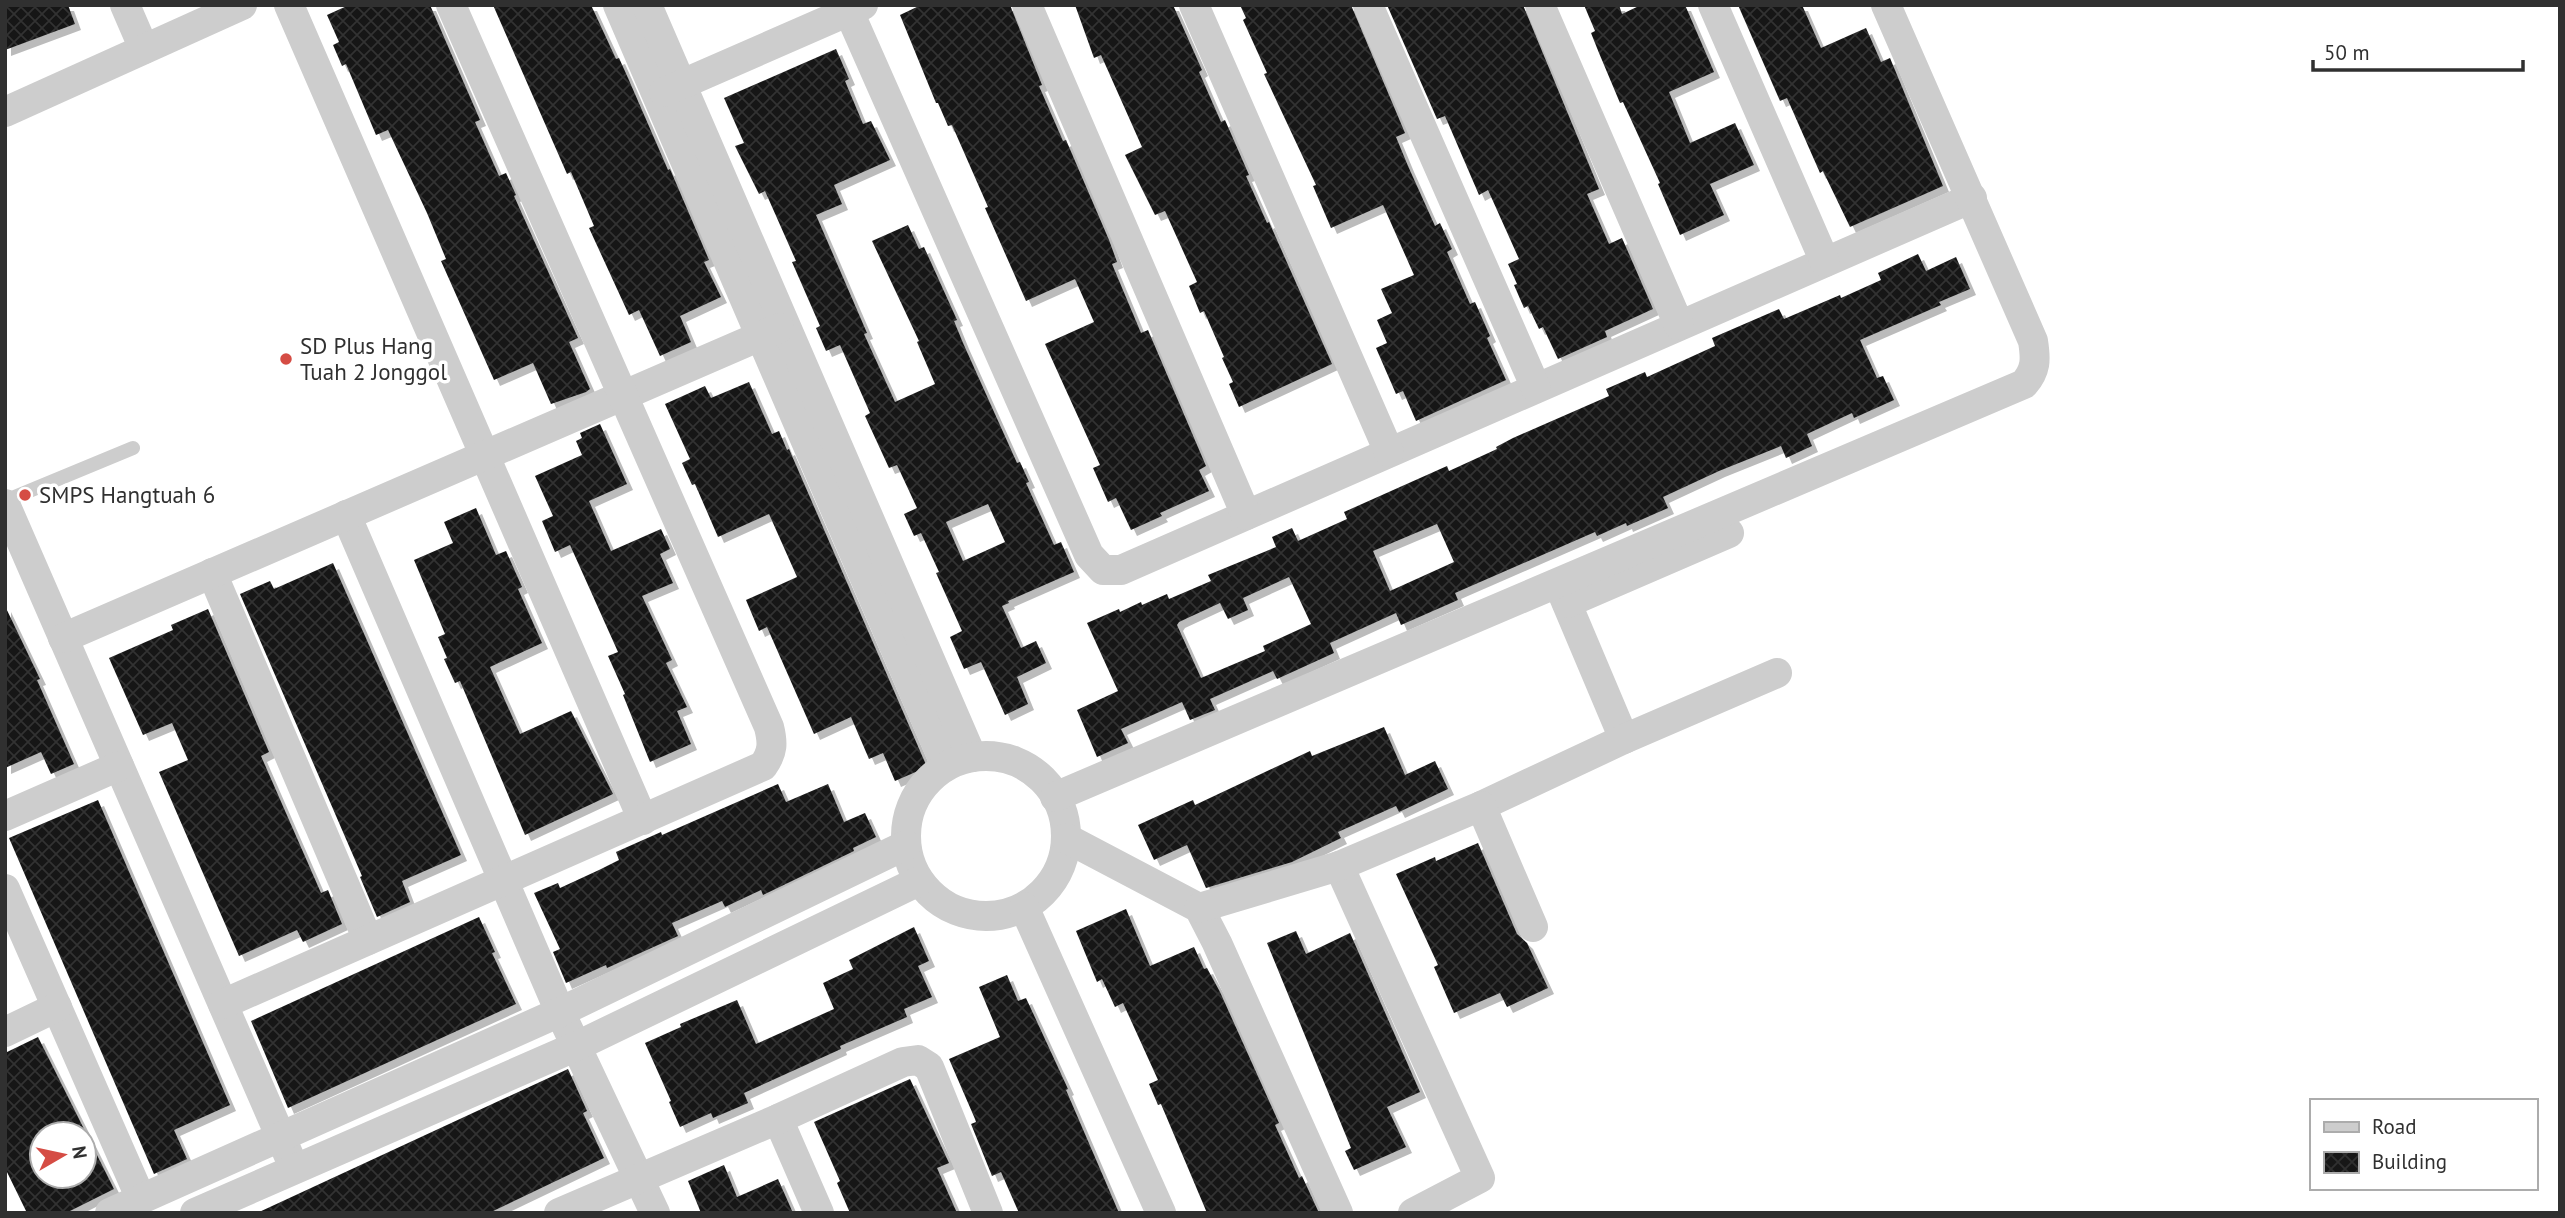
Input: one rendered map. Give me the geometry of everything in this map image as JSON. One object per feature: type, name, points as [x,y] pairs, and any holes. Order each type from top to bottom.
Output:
[{"type":"street","points":[[125,5],[144,50]]},
{"type":"street","points":[[5,112],[242,5]]},
{"type":"street","points":[[289,5],[643,820]]},
{"type":"street","points":[[223,1004],[763,766],[771,755],[773,742],[769,727],[451,5]]},
{"type":"street","points":[[618,5],[669,90],[959,761]]},
{"type":"street","points":[[648,5],[669,90]]},
{"type":"street","points":[[1027,5],[1246,515]]},
{"type":"street","points":[[1194,5],[1388,453]]},
{"type":"street","points":[[1368,5],[1536,388]]},
{"type":"street","points":[[1540,5],[1679,325]]},
{"type":"street","points":[[1713,5],[1825,262]]},
{"type":"street","points":[[1562,593],[2024,384],[2034,372],[2036,358],[2033,341],[1886,5]]},
{"type":"street","points":[[669,90],[853,7],[1089,555],[1103,570],[1121,570],[1972,198]]},
{"type":"street","points":[[63,638],[774,330]]},
{"type":"street","points":[[5,503],[295,1169]]},
{"type":"street","points":[[346,515],[560,1013],[655,1213]]},
{"type":"street","points":[[1055,797],[1562,593],[1729,533]]},
{"type":"street","points":[[212,573],[368,940]]},
{"type":"street","points":[[1562,593],[1625,739]]},
{"type":"street","points":[[1199,908],[1339,866],[1777,674]]},
{"type":"street","points":[[988,755],[1020,764],[1034,772],[1055,797],[1063,817],[1066,838],[1062,859],[1054,878],[1041,894],[1024,907],[1006,914],[986,917],[967,914],[948,907],[932,896],[919,881],[906,845],[906,822],[914,799],[927,781],[959,761],[988,755]]},
{"type":"street","points":[[5,816],[119,766]]},
{"type":"street","points":[[1481,806],[1533,927]]},
{"type":"street","points":[[1066,838],[1199,908],[1338,1213]]},
{"type":"street","points":[[110,1213],[560,1013],[906,845]]},
{"type":"street","points":[[1339,866],[1480,1178],[1413,1213]]},
{"type":"street","points":[[195,1213],[576,1046],[919,881]]},
{"type":"street","points":[[5,889],[141,1199]]},
{"type":"street","points":[[1024,907],[1161,1213]]},
{"type":"street","points":[[5,1032],[57,1007]]},
{"type":"street","points":[[559,1213],[903,1062],[918,1060],[929,1067],[988,1213]]},
{"type":"street","points":[[778,1119],[819,1213]]},
{"type":"lane","points":[[5,503],[133,448]]},
{"type":"building","points":[[5,5],[68,5],[75,24],[5,50]]},
{"type":"building","points":[[349,5],[430,5],[480,120],[475,122],[499,176],[506,173],[578,338],[569,342],[590,389],[586,392],[551,404],[533,363],[494,380],[441,261],[446,259],[427,213],[388,130],[376,135],[346,64],[342,66],[333,45],[339,42],[327,15]]},
{"type":"building","points":[[493,5],[591,5],[616,59],[619,58],[668,170],[670,169],[709,260],[704,262],[721,297],[680,316],[691,342],[660,356],[639,310],[629,315],[589,228],[594,226],[571,172],[567,174]]},
{"type":"building","points":[[921,5],[1010,5],[1042,85],[1039,86],[1063,141],[1066,140],[1109,240],[1117,262],[1112,264],[1141,333],[1148,330],[1206,466],[1199,470],[1209,491],[1160,513],[1162,516],[1131,530],[1116,498],[1108,502],[1093,468],[1100,465],[1045,344],[1094,322],[1075,279],[1026,301],[952,125],[948,126],[936,103],[900,15]]},
{"type":"building","points":[[1075,5],[1173,5],[1202,70],[1199,72],[1221,122],[1225,120],[1249,175],[1246,176],[1332,364],[1239,407],[1229,384],[1233,382],[1222,358],[1224,357],[1204,311],[1200,313],[1189,286],[1197,282],[1165,211],[1155,215],[1125,155],[1142,147],[1101,55],[1094,58]]},
{"type":"building","points":[[1240,5],[1351,5],[1405,133],[1396,137],[1435,226],[1440,223],[1452,249],[1447,252],[1470,304],[1475,302],[1490,336],[1487,338],[1506,380],[1416,421],[1403,391],[1396,394],[1376,348],[1387,343],[1377,320],[1392,313],[1381,289],[1414,275],[1383,205],[1331,228],[1313,186],[1316,185],[1264,74],[1267,73],[1243,20],[1246,18]]},
{"type":"building","points":[[1387,5],[1523,5],[1599,189],[1587,194],[1609,244],[1622,238],[1653,309],[1605,331],[1607,337],[1558,359],[1543,327],[1539,329],[1528,306],[1524,308],[1514,285],[1517,284],[1508,264],[1519,259],[1488,190],[1479,195],[1445,116],[1437,119]]},
{"type":"building","points":[[1584,5],[1619,5],[1622,14],[1641,5],[1685,5],[1714,72],[1669,92],[1690,143],[1735,123],[1754,165],[1710,184],[1724,215],[1680,235],[1658,184],[1660,183],[1623,102],[1620,103],[1599,53],[1591,33],[1595,31]]},
{"type":"building","points":[[1738,5],[1802,5],[1821,48],[1866,28],[1881,62],[1890,58],[1943,186],[1850,227],[1823,171],[1820,173],[1787,98],[1780,101]]},
{"type":"building","points":[[836,49],[849,79],[845,81],[863,124],[871,121],[890,160],[834,185],[842,204],[816,215],[867,333],[864,334],[895,402],[935,384],[917,342],[919,341],[872,241],[908,225],[919,249],[924,247],[957,320],[954,321],[963,343],[1017,463],[1020,462],[1029,482],[1026,483],[1054,545],[1061,542],[1074,572],[1002,606],[1021,648],[1036,641],[1046,663],[1017,677],[1028,704],[1005,715],[981,662],[964,669],[950,637],[962,631],[921,533],[914,536],[904,514],[917,508],[897,465],[889,468],[865,416],[870,413],[840,345],[826,351],[816,328],[820,326],[792,262],[796,261],[765,191],[759,194],[735,146],[744,143],[724,98]],"holes":[[[988,504],[1005,542],[963,561],[946,522]]]},
{"type":"building","points":[[1918,254],[1926,271],[1956,257],[1970,289],[1939,302],[1941,305],[1860,340],[1877,378],[1883,376],[1894,400],[1854,418],[1852,413],[1807,434],[1812,446],[1786,458],[1781,446],[1719,471],[1663,497],[1668,508],[1597,536],[1595,532],[1455,593],[1458,600],[1401,625],[1396,613],[1330,643],[1334,653],[1277,679],[1273,671],[1210,699],[1215,710],[1190,720],[1182,702],[1121,729],[1128,743],[1097,757],[1077,710],[1118,691],[1087,623],[1119,609],[1120,612],[1167,594],[1169,599],[1211,581],[1208,575],[1276,547],[1272,537],[1292,528],[1298,541],[1347,519],[1344,512],[1447,466],[1449,471],[1497,449],[1496,447],[1513,438],[1609,396],[1606,389],[1645,372],[1647,377],[1715,346],[1712,338],[1779,309],[1784,319],[1840,295],[1841,298],[1881,280],[1878,273]],"holes":[[[1437,524],[1454,562],[1390,591],[1373,551]],[[1289,577],[1311,624],[1263,646],[1265,651],[1201,678],[1177,625],[1179,622],[1220,603],[1228,619],[1248,610],[1243,598]]]},
{"type":"building","points":[[749,382],[772,434],[779,431],[787,450],[789,449],[927,767],[895,781],[883,753],[869,759],[851,717],[814,734],[767,627],[759,631],[746,600],[797,577],[769,514],[718,537],[695,484],[692,485],[682,463],[690,459],[665,404],[705,386],[711,398]]},
{"type":"building","points":[[600,424],[627,484],[589,501],[611,551],[661,529],[670,549],[660,554],[673,583],[642,596],[672,660],[666,663],[687,707],[677,711],[691,744],[650,762],[608,656],[618,652],[570,545],[555,552],[542,521],[553,516],[535,476],[582,455],[576,441],[582,438],[580,433]]},
{"type":"building","points":[[476,508],[496,555],[506,551],[522,587],[518,589],[542,643],[490,667],[520,734],[571,711],[613,794],[525,835],[460,681],[455,683],[444,659],[447,658],[438,637],[445,634],[414,560],[453,543],[444,522]]},
{"type":"building","points":[[333,563],[461,855],[402,881],[410,902],[377,917],[360,877],[362,876],[240,594],[270,581],[274,589]]},
{"type":"building","points":[[5,606],[40,679],[37,680],[74,764],[51,774],[41,752],[5,768]]},
{"type":"building","points":[[208,609],[269,752],[261,756],[321,893],[328,890],[342,924],[303,942],[297,930],[239,956],[159,772],[188,760],[172,723],[143,735],[109,658],[173,630],[171,625]]},
{"type":"building","points":[[1384,727],[1405,775],[1435,761],[1448,789],[1399,812],[1396,806],[1338,832],[1341,838],[1292,862],[1206,888],[1187,845],[1154,860],[1138,825],[1193,800],[1195,805],[1310,751],[1312,756]]},
{"type":"building","points":[[778,784],[786,802],[828,784],[844,822],[865,813],[876,837],[853,848],[854,851],[763,895],[761,890],[725,907],[722,901],[672,923],[678,936],[566,983],[553,952],[560,949],[534,893],[558,883],[560,888],[619,860],[616,852],[661,832],[662,835]]},
{"type":"building","points":[[98,800],[230,1105],[174,1130],[187,1159],[154,1174],[9,838]]},
{"type":"building","points":[[1478,843],[1517,934],[1527,943],[1548,988],[1507,1007],[1500,993],[1454,1013],[1434,967],[1438,965],[1396,874],[1435,857],[1436,861]]},
{"type":"building","points":[[1126,909],[1150,966],[1194,947],[1204,969],[1207,968],[1220,992],[1279,1123],[1275,1125],[1299,1178],[1302,1176],[1319,1213],[1207,1213],[1161,1104],[1158,1105],[1149,1084],[1158,1080],[1123,1003],[1115,1007],[1102,979],[1097,982],[1076,931]]},
{"type":"building","points":[[479,917],[495,952],[492,953],[516,1004],[288,1108],[251,1021]]},
{"type":"building","points":[[914,927],[929,961],[918,966],[932,997],[904,1009],[907,1017],[744,1093],[748,1103],[713,1118],[711,1113],[680,1127],[645,1043],[681,1027],[680,1024],[737,1000],[756,1044],[834,1009],[823,983],[853,969],[849,960]]},
{"type":"building","points":[[1296,931],[1306,954],[1350,933],[1420,1092],[1387,1107],[1406,1147],[1354,1170],[1345,1151],[1351,1148],[1267,943]]},
{"type":"building","points":[[1007,975],[1018,1001],[1026,998],[1068,1089],[1066,1090],[1119,1213],[1019,1213],[1001,1172],[992,1176],[971,1124],[976,1122],[975,1119],[949,1059],[1000,1037],[979,987]]},
{"type":"building","points":[[38,1037],[80,1120],[28,1120],[28,1190],[98,1190],[98,1157],[114,1189],[66,1213],[27,1213],[5,1168],[5,1053]]},
{"type":"building","points":[[568,1069],[587,1111],[583,1113],[604,1158],[489,1213],[257,1213]]},
{"type":"building","points":[[910,1079],[949,1163],[937,1168],[957,1213],[850,1213],[837,1183],[840,1181],[814,1122]]},
{"type":"building","points":[[724,1165],[737,1197],[778,1179],[793,1213],[701,1213],[688,1181]]},
{"type":"place","name":"SD Plus Hang Tuah 2 Jonggol","points":[[286,359]]},
{"type":"place","name":"SMPS Hangtuah 6","points":[[25,495]]}]
